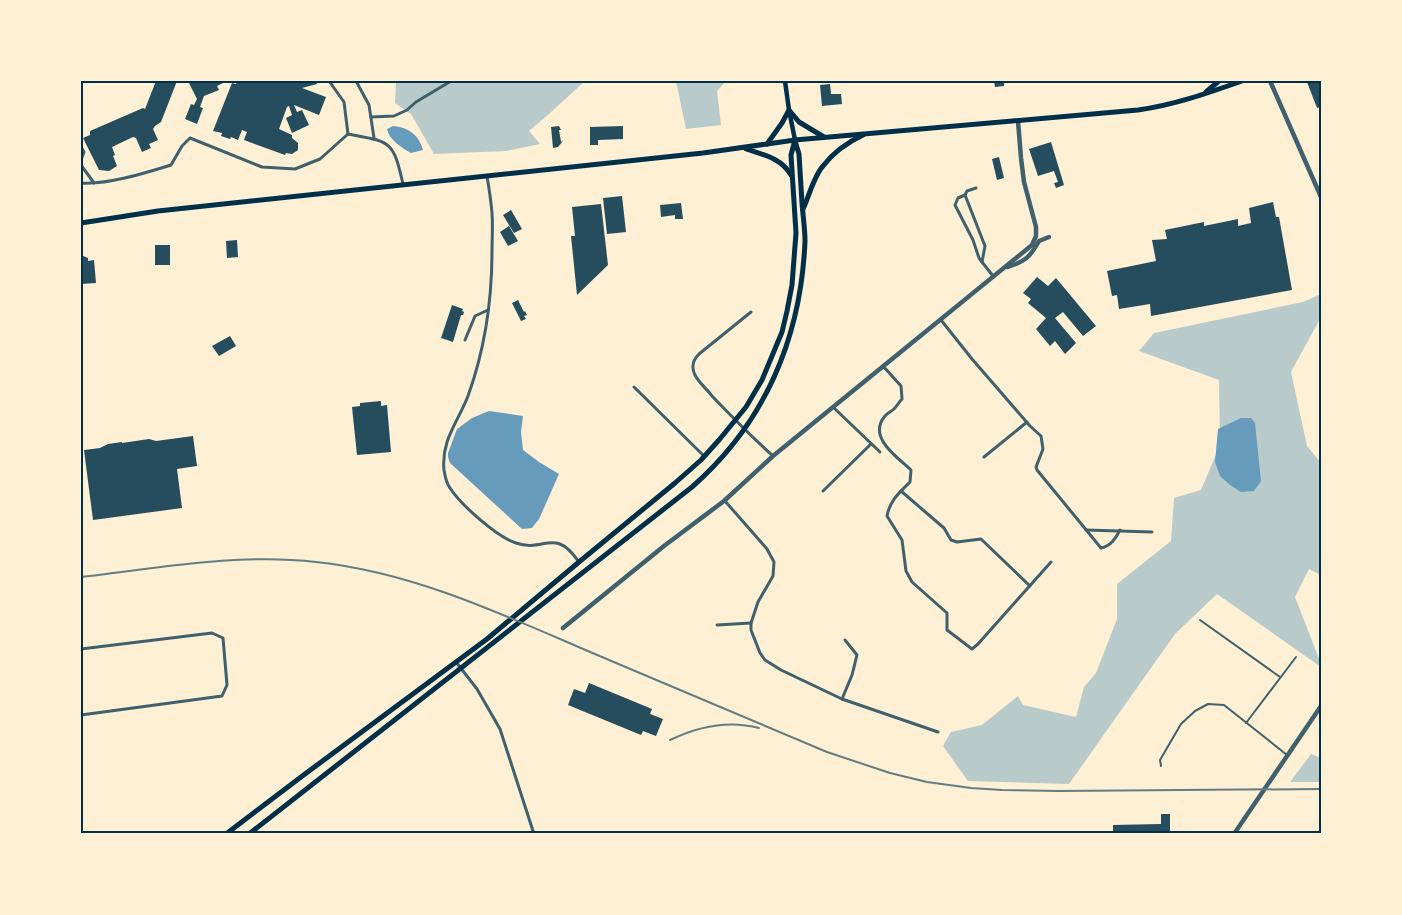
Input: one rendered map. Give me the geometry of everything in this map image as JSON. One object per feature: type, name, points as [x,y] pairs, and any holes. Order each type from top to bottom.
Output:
[{"type":"main road","points":[[249,834],[692,487],[712,470],[744,430],[759,407],[785,351],[790,336],[803,271],[805,240],[799,154],[788,110],[785,81]]},
{"type":"main road","points":[[1203,95],[1219,81]]},
{"type":"main road","points":[[81,223],[158,211],[743,148],[795,140],[1083,116],[1161,107],[1242,81]]},
{"type":"main road","points":[[788,110],[799,122],[825,137]]},
{"type":"main road","points":[[767,144],[782,123],[788,110]]},
{"type":"main road","points":[[803,210],[822,167],[837,152],[856,138],[866,134]]},
{"type":"main road","points":[[226,834],[487,639],[543,594],[579,562],[676,483],[704,456],[735,420],[751,400],[762,380],[782,332],[787,312],[792,285],[796,233],[791,155],[795,140]]},
{"type":"main road","points":[[743,148],[785,165],[792,177]]},
{"type":"street","points":[[329,81],[344,102],[348,134]]},
{"type":"street","points":[[356,81],[369,105],[374,138]]},
{"type":"street","points":[[371,117],[394,116],[407,110],[416,102],[451,81]]},
{"type":"street","points":[[1270,81],[1321,198]]},
{"type":"street","points":[[563,628],[664,546],[724,501],[772,456],[1032,245],[1036,236],[1036,227],[1024,182],[1018,120]]},
{"type":"street","points":[[348,134],[374,138],[386,144],[394,152],[398,161],[403,184]]},
{"type":"street","points":[[81,183],[95,184],[171,165],[182,146],[190,138],[262,167],[295,169],[320,159],[348,134]]},
{"type":"street","points":[[81,146],[84,152],[81,160]]},
{"type":"street","points":[[81,165],[95,184]]},
{"type":"street","points":[[487,176],[492,215],[492,279],[489,310],[479,361],[468,397],[445,447],[443,460],[448,487],[478,517],[508,540],[526,546],[558,542],[563,544],[579,562]]},
{"type":"street","points":[[976,188],[967,191],[965,195],[958,198],[955,205],[973,240],[979,258],[994,277]]},
{"type":"street","points":[[965,195],[985,246],[982,262]]},
{"type":"street","points":[[1006,267],[1022,262],[1039,241],[1050,237]]},
{"type":"street","points":[[465,340],[475,316],[489,310]]},
{"type":"street","points":[[752,312],[704,349],[693,364],[698,380],[744,430],[772,456]]},
{"type":"street","points":[[941,320],[972,359],[1041,436],[1043,449],[1036,467],[1037,470],[1085,530],[1101,548],[1105,548],[1115,539],[1120,530]]},
{"type":"street","points":[[883,366],[901,386],[902,399],[895,409],[885,415],[880,424],[880,436],[883,444],[911,470],[910,482],[892,500],[887,516],[902,540],[906,571],[912,582],[947,613],[947,630],[972,649],[1051,562]]},
{"type":"street","points":[[634,387],[704,456]]},
{"type":"street","points":[[833,407],[880,452]]},
{"type":"street","points":[[984,457],[1027,422]]},
{"type":"street","points":[[824,491],[871,444]]},
{"type":"street","points":[[901,491],[944,528],[951,540],[957,542],[981,539],[1030,586]]},
{"type":"street","points":[[724,501],[768,549],[774,562],[774,576],[758,602],[751,623],[751,630],[760,653],[765,660],[781,670],[842,699],[938,732]]},
{"type":"street","points":[[1085,530],[1152,532]]},
{"type":"street","points":[[717,625],[751,623]]},
{"type":"street","points":[[81,649],[212,633],[223,638],[227,685],[222,696],[81,715]]},
{"type":"street","points":[[842,699],[852,675],[857,656],[845,640]]},
{"type":"street","points":[[456,662],[477,689],[500,729],[534,834]]},
{"type":"street","points":[[1234,834],[1321,706]]},
{"type":"lane","points":[[1200,620],[1280,677]]},
{"type":"lane","points":[[1246,723],[1296,657]]},
{"type":"lane","points":[[1161,766],[1160,760],[1181,724],[1194,711],[1208,704],[1224,705],[1287,755]]},
{"type":"shaded area","points":[[399,81],[585,81],[529,131],[540,144],[506,151],[434,154],[411,114],[395,103],[396,83]]},
{"type":"shaded area","points":[[676,81],[726,81],[717,91],[721,125],[686,129]]},
{"type":"shaded area","points":[[1321,294],[1321,317],[1291,372],[1307,446],[1321,463],[1321,575],[1309,569],[1295,597],[1321,667],[1217,594],[1175,634],[1069,784],[968,781],[943,746],[951,732],[982,725],[1018,696],[1023,705],[1076,717],[1084,687],[1096,673],[1117,619],[1117,584],[1171,541],[1174,498],[1201,490],[1220,445],[1219,380],[1139,351],[1154,333],[1303,302]]},
{"type":"shaded area","points":[[1311,754],[1321,758],[1321,782],[1290,782]]},
{"type":"water","points":[[393,126],[408,130],[416,136],[423,150],[411,153],[396,143],[390,137],[387,129]]},
{"type":"water","points":[[489,411],[523,416],[521,432],[523,450],[559,474],[539,519],[532,528],[522,529],[450,463],[448,453],[457,429],[472,418]]},
{"type":"water","points":[[1241,418],[1251,418],[1255,423],[1261,481],[1254,491],[1241,492],[1230,485],[1220,476],[1215,462],[1218,429]]},
{"type":"building","points":[[156,81],[177,81],[161,122],[153,129],[158,140],[149,144],[151,148],[142,152],[136,138],[133,137],[112,147],[117,166],[109,171],[99,170],[83,138],[90,135],[90,131],[143,108],[145,109]]},
{"type":"building","points":[[188,81],[227,81],[217,86],[219,90],[204,96],[200,107],[203,108],[197,124],[185,119],[191,104],[194,105],[197,99]]},
{"type":"building","points":[[237,81],[277,81],[281,83],[281,81],[316,81],[317,84],[302,88],[326,97],[319,115],[294,105],[297,112],[302,110],[309,125],[292,133],[286,118],[292,115],[289,106],[279,129],[292,135],[292,138],[298,143],[298,150],[292,154],[286,153],[285,155],[244,140],[247,132],[242,130],[238,140],[221,136],[222,133],[213,131],[232,83],[236,84]]},
{"type":"building","points":[[994,81],[1004,81],[1004,86],[995,87]]},
{"type":"building","points":[[1308,81],[1321,81],[1321,107],[1317,108]]},
{"type":"building","points":[[830,84],[831,94],[841,94],[842,104],[822,106],[820,85]]},
{"type":"building","points":[[559,126],[561,142],[563,141],[558,147],[553,148],[551,127]]},
{"type":"building","points":[[623,126],[623,139],[598,140],[598,145],[590,145],[590,127]]},
{"type":"building","points":[[1051,142],[1064,185],[1056,188],[1054,183],[1058,182],[1054,171],[1038,176],[1029,149]]},
{"type":"building","points":[[999,157],[1004,178],[997,180],[992,159]]},
{"type":"building","points":[[622,196],[626,232],[607,234],[603,198]]},
{"type":"building","points":[[1273,202],[1276,217],[1279,217],[1292,290],[1151,316],[1150,304],[1119,309],[1117,295],[1112,296],[1107,271],[1156,261],[1152,240],[1167,239],[1165,230],[1204,222],[1204,226],[1238,219],[1238,226],[1251,223],[1249,208]]},
{"type":"building","points":[[681,203],[683,219],[675,219],[675,215],[661,217],[660,205]]},
{"type":"building","points":[[601,204],[608,265],[577,295],[571,236],[575,236],[572,207]]},
{"type":"building","points":[[511,210],[522,229],[514,233],[503,215]]},
{"type":"building","points":[[509,226],[518,241],[508,246],[500,232]]},
{"type":"building","points":[[237,240],[238,257],[227,258],[226,241]]},
{"type":"building","points":[[155,245],[170,245],[170,265],[155,265]]},
{"type":"building","points":[[81,255],[88,258],[88,261],[94,260],[96,283],[81,284]]},
{"type":"building","points":[[1037,277],[1048,286],[1056,278],[1096,326],[1083,336],[1063,312],[1055,318],[1076,343],[1065,354],[1055,341],[1050,346],[1036,329],[1046,318],[1028,303],[1031,299],[1023,293]]},
{"type":"building","points":[[518,300],[527,315],[524,316],[526,319],[521,321],[512,303]]},
{"type":"building","points":[[452,305],[463,309],[462,311],[464,312],[461,315],[453,342],[441,338]]},
{"type":"building","points":[[230,336],[236,346],[219,356],[212,346]]},
{"type":"building","points":[[381,401],[381,406],[387,405],[391,452],[357,455],[352,407],[360,406],[360,403]]},
{"type":"building","points":[[193,436],[197,466],[177,469],[182,508],[93,520],[84,450],[122,442],[149,439],[156,441]]},
{"type":"building","points":[[589,683],[652,709],[650,714],[663,719],[656,736],[643,731],[641,735],[568,705],[574,689],[585,693]]},
{"type":"building","points":[[1161,814],[1170,814],[1170,834],[1113,834],[1113,825],[1161,824]]},
{"type":"railway","points":[[81,577],[198,563],[257,559],[316,562],[392,576],[429,587],[502,614],[827,752],[890,773],[927,782],[1002,790],[1321,789]]},
{"type":"railway","points":[[670,740],[680,735],[713,726],[736,725],[759,728]]}]
